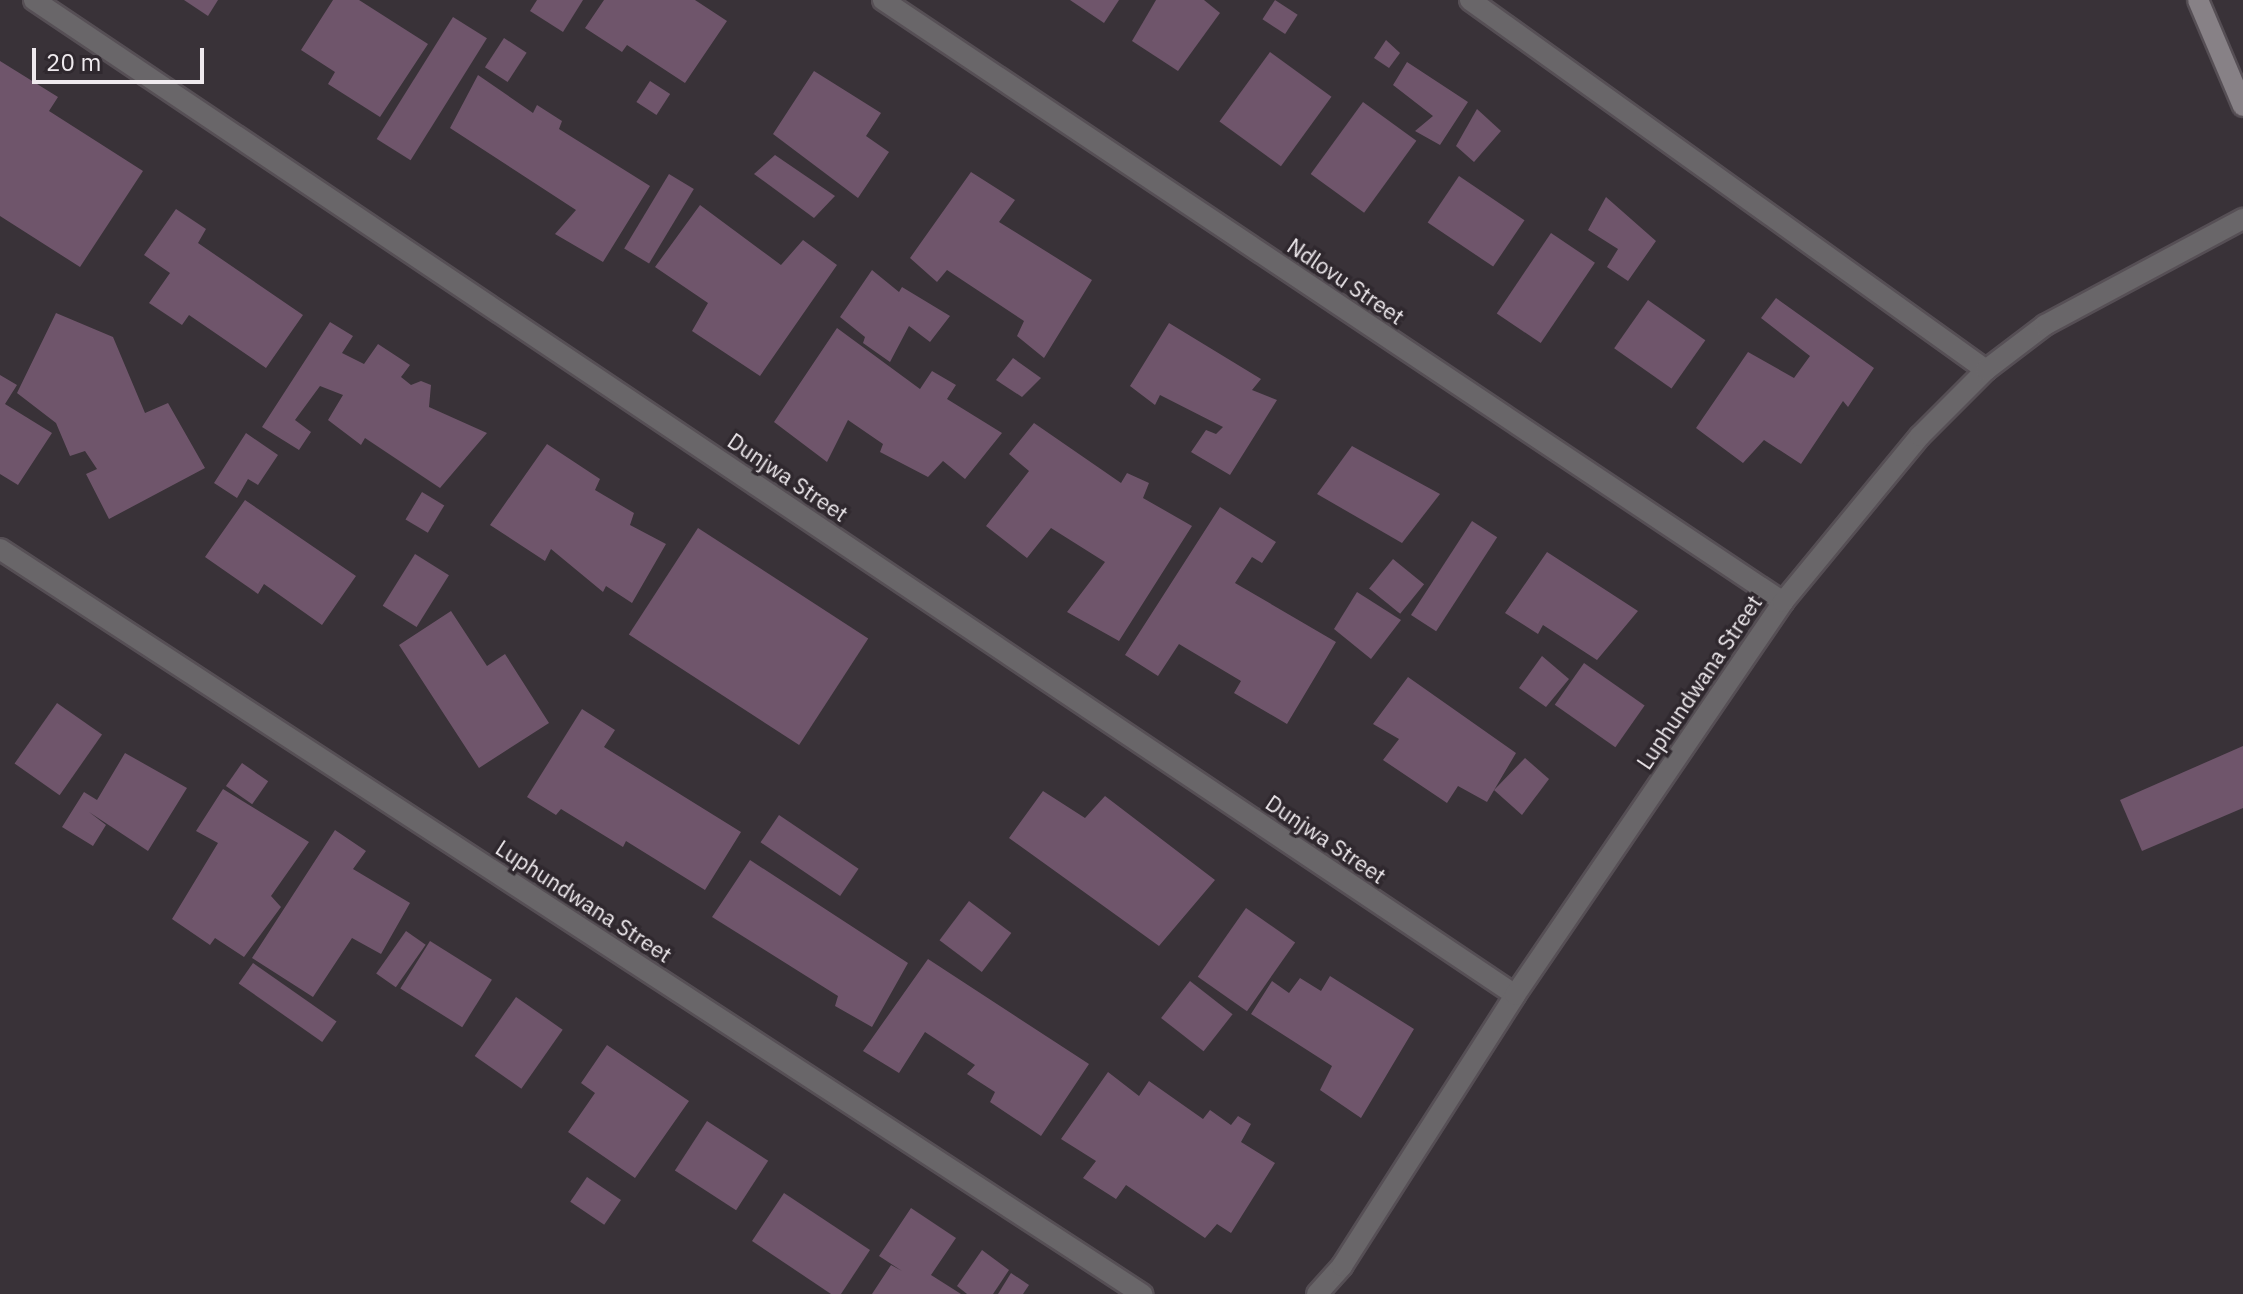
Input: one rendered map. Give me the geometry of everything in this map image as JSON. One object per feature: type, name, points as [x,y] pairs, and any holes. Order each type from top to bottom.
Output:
[{"type":"street","name":"Dunjwa Street","points":[[34,0],[1515,995]]},
{"type":"street","name":"Ndlovu Street","points":[[883,0],[1783,602]]},
{"type":"street","points":[[1470,0],[1986,370]]},
{"type":"street","points":[[2198,0],[2243,106]]},
{"type":"street","name":"Luphundwana Street","points":[[1317,1294],[1342,1266],[1515,995],[1783,602],[1920,436],[1986,370],[2045,325],[2243,219]]},
{"type":"street","name":"Luphundwana Street","points":[[0,549],[1142,1294]]},
{"type":"building","points":[[184,0],[218,0],[208,16]]},
{"type":"building","points":[[333,0],[359,0],[428,44],[380,117],[328,84],[335,72],[301,50]]},
{"type":"building","points":[[537,0],[583,0],[563,32],[530,11]]},
{"type":"building","points":[[604,0],[695,0],[727,21],[685,83],[627,45],[622,52],[585,28]]},
{"type":"building","points":[[1070,0],[1119,0],[1104,23]]},
{"type":"building","points":[[1156,0],[1204,0],[1220,13],[1178,71],[1132,41]]},
{"type":"building","points":[[1275,0],[1298,15],[1285,34],[1262,19]]},
{"type":"building","points":[[453,17],[487,38],[411,160],[377,139]]},
{"type":"building","points":[[504,38],[527,53],[508,82],[485,67]]},
{"type":"building","points":[[1386,40],[1400,53],[1389,68],[1374,58]]},
{"type":"building","points":[[1270,52],[1331,97],[1281,166],[1219,122]]},
{"type":"building","points":[[0,61],[58,97],[49,111],[143,171],[80,267],[0,216]]},
{"type":"building","points":[[1407,62],[1468,102],[1440,145],[1415,131],[1433,116],[1393,85]]},
{"type":"building","points":[[814,71],[881,113],[866,136],[889,152],[858,198],[773,134]]},
{"type":"building","points":[[478,75],[533,113],[537,105],[562,121],[559,129],[650,186],[603,262],[555,234],[576,210],[450,128]]},
{"type":"building","points":[[650,81],[670,94],[657,115],[636,102]]},
{"type":"building","points":[[1363,102],[1416,141],[1364,213],[1311,174]]},
{"type":"building","points":[[1477,109],[1501,131],[1474,162],[1456,146]]},
{"type":"building","points":[[775,155],[835,196],[814,218],[754,174]]},
{"type":"building","points":[[971,172],[1015,200],[999,222],[1092,280],[1044,358],[1017,336],[1024,321],[947,270],[937,282],[910,258]]},
{"type":"building","points":[[669,174],[694,189],[649,264],[624,249]]},
{"type":"building","points":[[1459,176],[1524,220],[1493,267],[1428,222]]},
{"type":"building","points":[[1606,197],[1656,241],[1628,281],[1607,267],[1618,249],[1588,230]]},
{"type":"building","points":[[700,205],[781,265],[803,240],[837,265],[760,376],[692,331],[708,303],[655,267]]},
{"type":"building","points":[[176,209],[206,229],[198,243],[303,315],[266,368],[189,315],[182,325],[149,303],[170,273],[144,255]]},
{"type":"building","points":[[1551,233],[1595,263],[1541,343],[1497,313]]},
{"type":"building","points":[[872,270],[899,292],[902,287],[950,316],[930,342],[909,326],[890,362],[863,343],[865,337],[840,317]]},
{"type":"building","points":[[1776,298],[1874,368],[1848,407],[1843,401],[1801,464],[1764,440],[1743,463],[1696,428],[1748,352],[1794,378],[1810,356],[1761,318]]},
{"type":"building","points":[[1648,300],[1705,340],[1671,388],[1614,348]]},
{"type":"building","points":[[56,313],[113,337],[145,413],[168,403],[205,468],[109,519],[86,474],[97,469],[85,451],[70,456],[56,423],[17,393]]},
{"type":"building","points":[[330,322],[353,336],[342,353],[364,364],[378,344],[410,365],[401,377],[411,385],[421,381],[431,385],[429,407],[487,433],[440,488],[365,438],[361,445],[328,420],[343,395],[320,386],[295,420],[311,432],[299,450],[262,427]]},
{"type":"building","points":[[1169,323],[1261,379],[1252,390],[1277,400],[1230,475],[1191,452],[1206,430],[1216,434],[1223,427],[1160,395],[1155,405],[1130,386]]},
{"type":"building","points":[[837,328],[920,389],[932,371],[956,385],[947,399],[1002,433],[965,479],[943,461],[928,477],[880,452],[883,444],[848,420],[827,462],[774,422]]},
{"type":"building","points":[[1013,358],[1041,378],[1022,397],[996,380]]},
{"type":"building","points":[[0,375],[17,385],[5,404],[52,433],[18,485],[0,474]]},
{"type":"building","points":[[1034,423],[1121,483],[1127,473],[1149,483],[1143,498],[1192,526],[1119,641],[1067,612],[1105,562],[1051,528],[1027,558],[986,526],[1029,471],[1009,454]]},
{"type":"building","points":[[246,433],[278,455],[258,485],[248,479],[237,498],[214,483]]},
{"type":"building","points":[[547,444],[600,479],[595,490],[634,513],[630,525],[666,544],[632,603],[606,586],[603,592],[551,549],[545,561],[490,525]]},
{"type":"building","points":[[1352,446],[1440,494],[1402,543],[1317,494]]},
{"type":"building","points":[[422,492],[444,505],[428,533],[406,519]]},
{"type":"building","points":[[245,500],[356,576],[322,625],[264,584],[258,594],[205,557]]},
{"type":"building","points":[[1220,507],[1276,542],[1262,563],[1252,557],[1235,583],[1336,642],[1287,724],[1234,693],[1241,681],[1179,644],[1158,676],[1125,655]]},
{"type":"building","points":[[1472,521],[1497,537],[1436,631],[1411,615]]},
{"type":"building","points":[[698,528],[868,639],[799,745],[629,635]]},
{"type":"building","points":[[1547,552],[1638,611],[1597,660],[1543,625],[1538,634],[1505,613]]},
{"type":"building","points":[[415,554],[449,575],[417,627],[383,606]]},
{"type":"building","points":[[1393,559],[1424,584],[1400,614],[1369,589]]},
{"type":"building","points":[[1357,592],[1401,620],[1371,659],[1334,629]]},
{"type":"building","points":[[451,611],[487,666],[505,654],[549,723],[479,768],[399,645]]},
{"type":"building","points":[[1542,656],[1569,679],[1546,707],[1519,688]]},
{"type":"building","points":[[1584,663],[1645,705],[1615,747],[1555,705]]},
{"type":"building","points":[[1408,677],[1516,753],[1487,802],[1458,786],[1447,803],[1383,760],[1399,739],[1373,724]]},
{"type":"building","points":[[57,703],[102,735],[60,795],[15,764]]},
{"type":"building","points":[[582,709],[615,730],[604,747],[741,832],[705,890],[626,841],[623,847],[561,809],[556,815],[527,797]]},
{"type":"building","points":[[2243,746],[2243,808],[2142,851],[2120,800]]},
{"type":"building","points":[[125,753],[187,788],[148,851],[89,812],[106,825],[93,846],[62,827],[84,792],[97,800]]},
{"type":"building","points":[[1525,758],[1549,779],[1522,815],[1494,790]]},
{"type":"building","points":[[242,763],[268,781],[252,804],[226,786]]},
{"type":"building","points":[[223,789],[309,842],[271,896],[281,907],[244,957],[215,938],[210,945],[172,919],[218,843],[196,831]]},
{"type":"building","points":[[1043,791],[1085,818],[1105,796],[1215,880],[1159,946],[1009,838]]},
{"type":"building","points":[[779,815],[859,869],[840,896],[761,842]]},
{"type":"building","points":[[335,830],[366,851],[353,869],[410,903],[381,954],[352,938],[313,997],[252,958]]},
{"type":"building","points":[[750,860],[908,963],[872,1027],[835,1006],[838,996],[712,917]]},
{"type":"building","points":[[969,901],[1011,933],[982,972],[940,940]]},
{"type":"building","points":[[1246,908],[1295,942],[1247,1011],[1198,977]]},
{"type":"building","points":[[406,931],[426,945],[396,987],[376,974]]},
{"type":"building","points":[[430,941],[492,980],[462,1027],[400,988]]},
{"type":"building","points":[[928,959],[1089,1064],[1041,1136],[990,1102],[995,1092],[967,1074],[975,1065],[925,1032],[899,1073],[863,1051]]},
{"type":"building","points":[[253,963],[337,1022],[322,1042],[239,983]]},
{"type":"building","points":[[1330,976],[1414,1029],[1361,1118],[1320,1090],[1332,1066],[1251,1014],[1272,981],[1289,993],[1300,978],[1321,991]]},
{"type":"building","points":[[1190,981],[1233,1014],[1204,1051],[1161,1018]]},
{"type":"building","points":[[516,997],[563,1030],[521,1089],[475,1056]]},
{"type":"building","points":[[607,1045],[689,1101],[635,1178],[568,1132],[595,1093],[581,1083]]},
{"type":"building","points":[[1108,1072],[1139,1096],[1149,1081],[1203,1119],[1210,1110],[1231,1125],[1238,1116],[1251,1124],[1241,1142],[1275,1163],[1231,1233],[1217,1224],[1205,1238],[1126,1185],[1116,1199],[1083,1178],[1096,1161],[1061,1139]]},
{"type":"building","points":[[707,1121],[768,1161],[736,1210],[675,1170]]},
{"type":"building","points":[[587,1177],[621,1200],[604,1225],[570,1202]]},
{"type":"building","points":[[784,1193],[870,1250],[841,1294],[831,1294],[752,1241]]},
{"type":"building","points":[[911,1208],[956,1238],[931,1275],[961,1294],[872,1294],[891,1265],[902,1271],[879,1256]]},
{"type":"building","points":[[982,1250],[1009,1270],[993,1294],[967,1294],[957,1286]]},
{"type":"building","points":[[1011,1273],[1029,1285],[1023,1294],[998,1294]]}]
